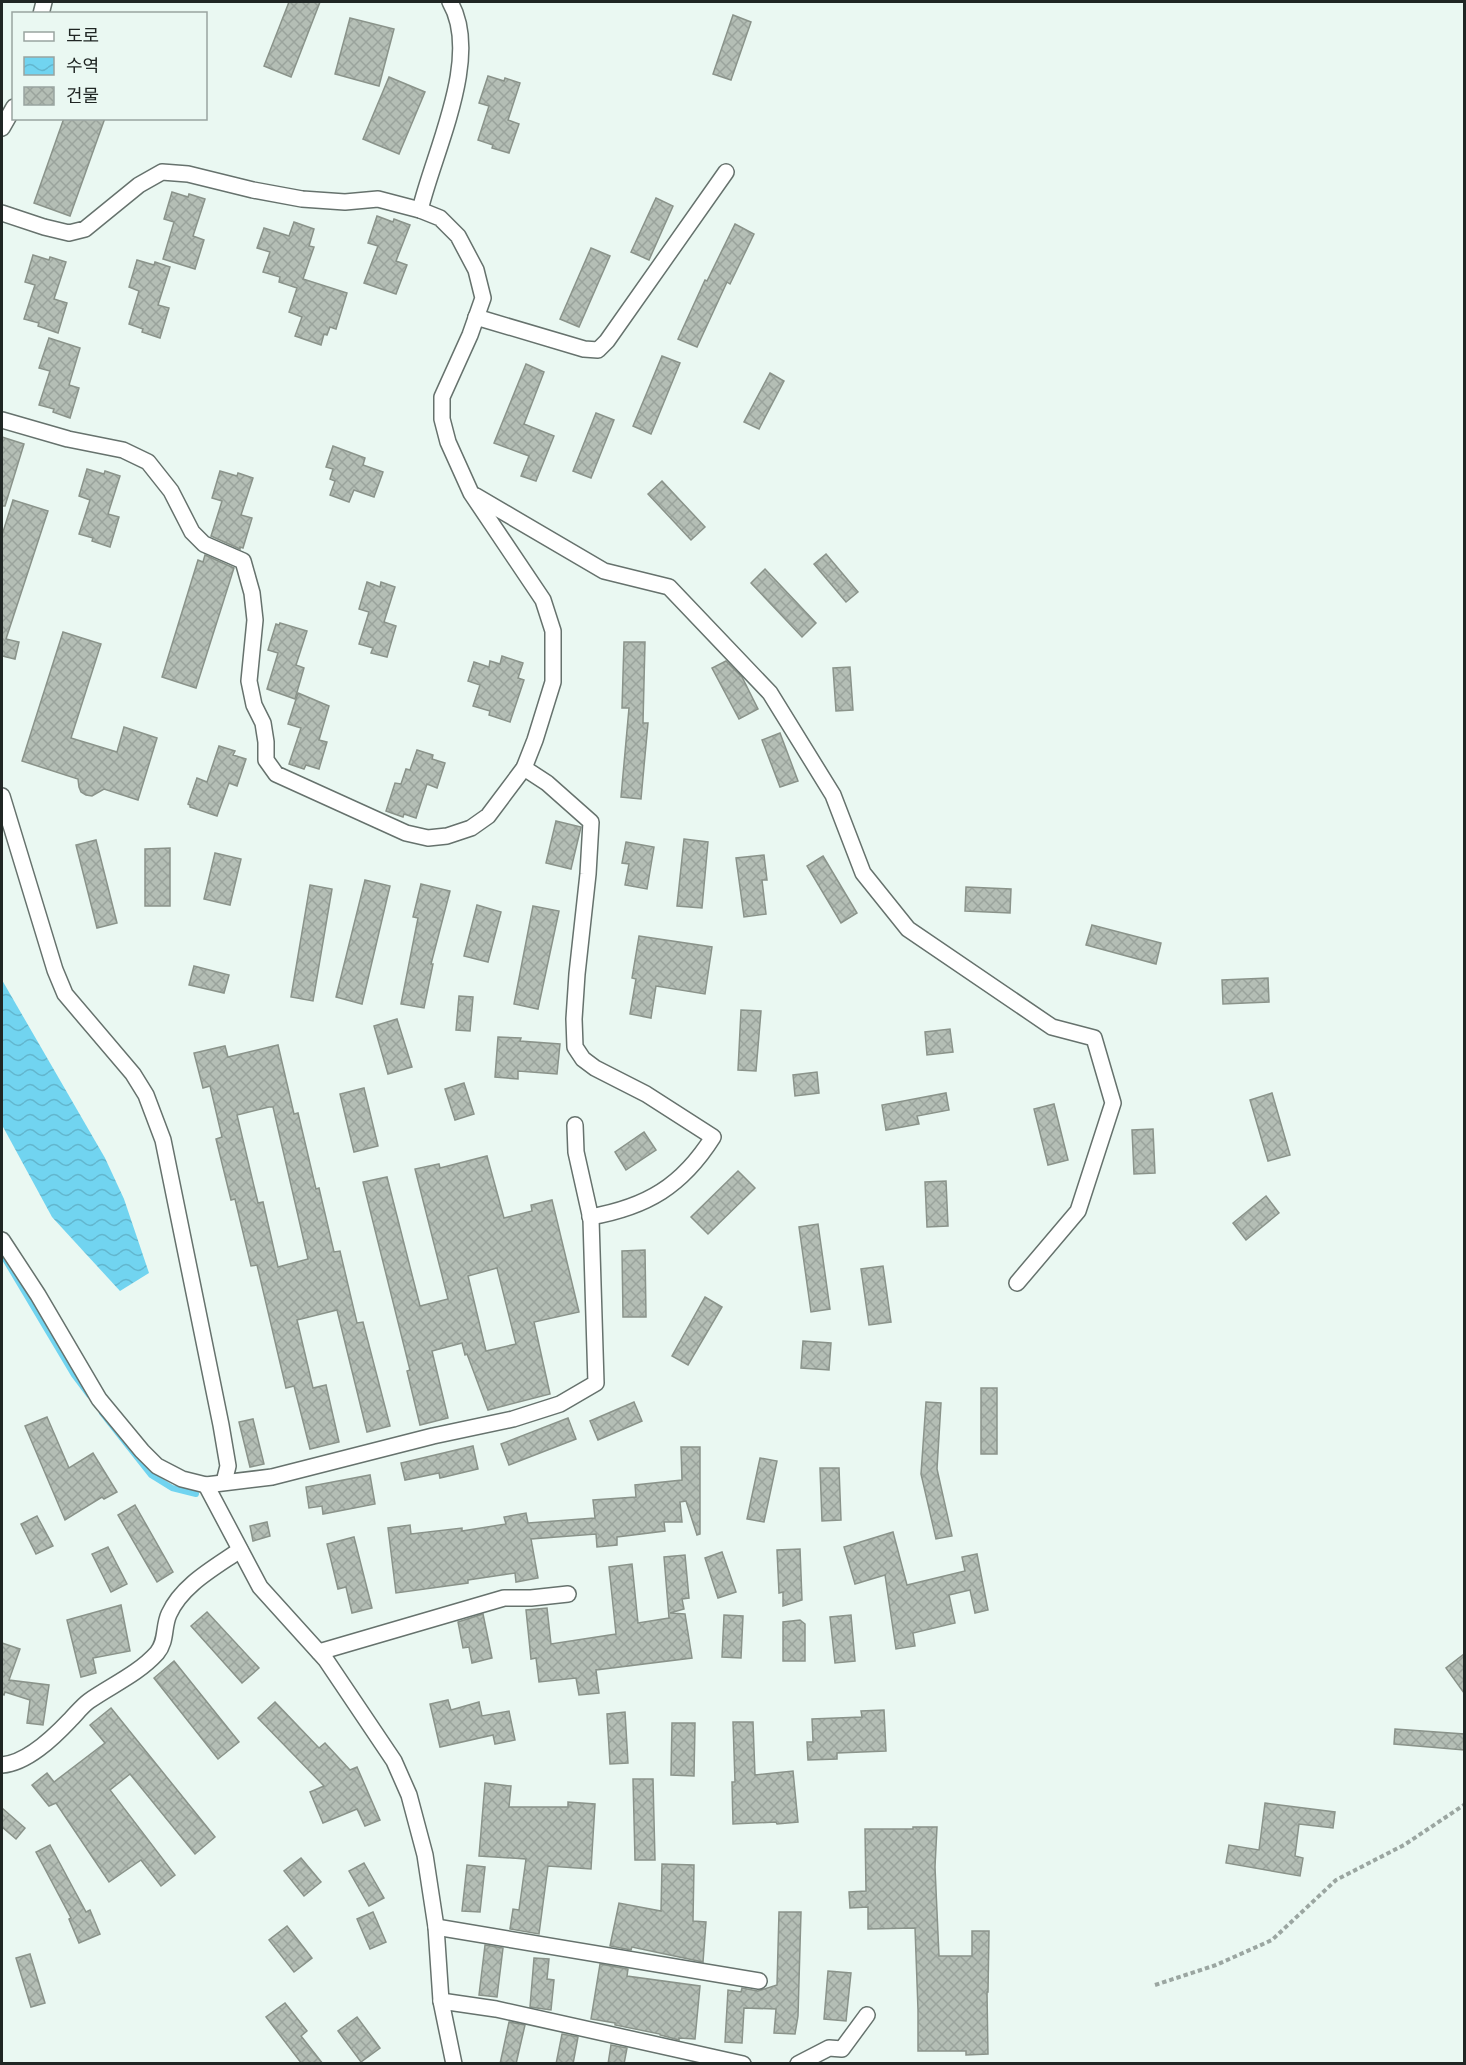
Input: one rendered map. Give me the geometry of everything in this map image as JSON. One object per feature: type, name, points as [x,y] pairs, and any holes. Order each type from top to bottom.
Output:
[{"type":"street","points":[[420,210],[458,78],[462,55],[457,15],[450,2]]},
{"type":"street","points":[[2,128],[12,110]]},
{"type":"street","points":[[2,213],[44,228],[69,233],[85,229],[139,185],[162,172],[188,174],[302,199],[345,202],[378,199],[440,218],[458,236],[476,270],[483,298],[470,335],[442,397],[442,419],[448,442],[471,493],[543,600],[553,631],[553,682],[524,768],[488,816],[471,828],[447,836],[428,838],[406,833],[276,774],[266,760],[263,723],[254,705],[249,681],[255,620],[252,593],[243,561],[204,544],[192,532],[171,491],[148,462],[123,450],[68,439],[2,420]]},
{"type":"street","points":[[477,316],[584,349],[598,350],[607,341],[726,172]]},
{"type":"street","points":[[471,493],[604,571],[669,587],[770,693],[834,795],[863,873],[908,929],[1052,1027],[1094,1038],[1113,1103],[1078,1210],[1017,1283]]},
{"type":"street","points":[[524,768],[547,783],[591,822],[577,974],[575,1047],[583,1059],[595,1068],[646,1094],[713,1137],[699,1159],[679,1178],[649,1200],[621,1211],[590,1217]]},
{"type":"street","points":[[2,796],[55,970],[65,994],[133,1074],[146,1095],[163,1140],[221,1425],[228,1466],[224,1482]]},
{"type":"street","points":[[2,1240],[38,1295],[99,1399],[157,1466],[182,1479],[206,1485],[272,1477],[433,1436],[513,1419],[560,1404],[596,1383],[590,1217],[576,1152],[575,1125]]},
{"type":"street","points":[[206,1485],[260,1587],[319,1652],[394,1761],[409,1795],[425,1855],[435,1927],[441,2001],[454,2064]]},
{"type":"street","points":[[2,1765],[25,1757],[55,1736],[87,1702],[147,1662],[159,1651],[165,1637],[167,1617],[176,1600],[198,1579],[240,1550]]},
{"type":"street","points":[[319,1652],[504,1598],[568,1594]]},
{"type":"street","points":[[435,1927],[759,1981]]},
{"type":"street","points":[[441,2001],[496,2009],[743,2064]]},
{"type":"street","points":[[798,2064],[829,2048],[842,2049],[867,2015]]},
{"type":"path","points":[[1155,1985],[1216,1965],[1272,1940],[1336,1880],[1404,1845],[1464,1805]]},
{"type":"water","points":[[2,980],[105,1158],[124,1199],[149,1273],[120,1291],[52,1217],[2,1125]]},
{"type":"building","points":[[289,2],[320,2],[291,77],[264,66]]},
{"type":"building","points":[[733,15],[751,22],[731,80],[713,74]]},
{"type":"building","points":[[350,18],[394,29],[379,86],[335,74]]},
{"type":"building","points":[[488,76],[520,83],[508,120],[519,124],[509,153],[492,148],[493,145],[478,140],[489,106],[479,103]]},
{"type":"building","points":[[389,77],[425,92],[399,154],[363,139]]},
{"type":"building","points":[[63,120],[104,120],[70,216],[34,203]]},
{"type":"building","points":[[172,192],[205,199],[193,236],[204,240],[195,269],[163,259],[174,222],[164,219]]},
{"type":"building","points":[[656,198],[673,206],[649,260],[631,252]]},
{"type":"building","points":[[377,216],[410,225],[396,261],[407,265],[396,294],[364,283],[378,246],[368,243]]},
{"type":"building","points":[[294,222],[314,229],[309,246],[314,247],[303,279],[347,293],[336,329],[330,327],[327,335],[324,334],[321,345],[295,336],[302,317],[289,312],[297,288],[279,282],[280,277],[263,272],[270,252],[257,248],[264,228],[289,236]]},
{"type":"building","points":[[735,224],[754,234],[730,284],[727,282],[697,347],[678,339],[705,280],[707,281]]},
{"type":"building","points":[[591,248],[610,256],[579,327],[560,319]]},
{"type":"building","points":[[33,255],[66,262],[54,299],[67,303],[58,333],[38,326],[39,323],[24,319],[35,285],[25,282]]},
{"type":"building","points":[[137,260],[170,267],[158,305],[169,308],[160,338],[142,332],[143,329],[129,324],[139,291],[129,287]]},
{"type":"building","points":[[49,338],[80,348],[69,385],[79,388],[70,418],[53,412],[54,409],[39,405],[50,371],[39,368]]},
{"type":"building","points":[[662,356],[680,363],[651,434],[633,426]]},
{"type":"building","points":[[526,364],[544,372],[524,424],[554,436],[536,481],[521,476],[529,456],[494,443]]},
{"type":"building","points":[[770,373],[784,381],[759,429],[744,422]]},
{"type":"building","points":[[596,413],[614,420],[591,478],[573,471]]},
{"type":"building","points":[[2,437],[24,444],[5,506],[2,506]]},
{"type":"building","points":[[333,446],[365,458],[363,465],[383,472],[374,497],[354,490],[349,502],[330,495],[335,481],[330,479],[333,469],[326,467]]},
{"type":"building","points":[[87,469],[120,476],[108,514],[119,517],[110,547],[79,534],[90,500],[79,496]]},
{"type":"building","points":[[220,471],[253,478],[241,515],[252,518],[243,548],[240,547],[240,549],[211,536],[222,501],[212,498]]},
{"type":"building","points":[[662,481],[705,527],[691,540],[648,494]]},
{"type":"building","points":[[13,500],[48,511],[6,639],[19,642],[15,659],[2,656],[2,535]]},
{"type":"building","points":[[826,554],[858,592],[846,602],[814,564]]},
{"type":"building","points":[[205,555],[234,568],[196,688],[162,677],[198,560],[203,562]]},
{"type":"building","points":[[765,569],[816,623],[802,637],[751,583]]},
{"type":"building","points":[[367,582],[380,587],[381,582],[395,587],[384,622],[396,626],[387,657],[371,653],[373,648],[359,644],[369,612],[359,609]]},
{"type":"building","points":[[280,623],[307,631],[296,665],[304,668],[295,699],[267,689],[278,653],[268,650],[276,624]]},
{"type":"building","points":[[63,632],[101,644],[71,738],[117,752],[124,727],[157,738],[138,800],[104,789],[92,796],[86,795],[81,792],[78,779],[22,761]]},
{"type":"building","points":[[624,642],[645,642],[643,723],[648,723],[641,799],[621,797],[629,708],[622,708]]},
{"type":"building","points":[[502,656],[523,663],[518,678],[524,680],[510,722],[489,715],[490,711],[473,706],[480,685],[468,681],[474,662],[489,667],[490,661],[500,664]]},
{"type":"building","points":[[726,661],[742,677],[758,709],[739,719],[712,668]]},
{"type":"building","points":[[850,667],[853,710],[836,711],[833,668]]},
{"type":"building","points":[[298,693],[329,706],[319,740],[327,742],[319,769],[306,765],[304,769],[289,764],[301,728],[288,724]]},
{"type":"building","points":[[780,733],[798,781],[780,787],[762,740]]},
{"type":"building","points":[[219,746],[235,751],[233,755],[246,759],[237,786],[229,783],[217,816],[190,807],[188,804],[197,778],[207,782]]},
{"type":"building","points":[[417,750],[433,755],[432,759],[445,763],[437,788],[427,784],[416,818],[404,814],[403,817],[386,811],[395,783],[401,784],[406,769],[410,770]]},
{"type":"building","points":[[556,821],[581,827],[571,869],[546,863]]},
{"type":"building","points":[[684,839],[708,842],[702,908],[677,906]]},
{"type":"building","points":[[96,840],[117,923],[97,928],[76,845]]},
{"type":"building","points":[[626,842],[654,847],[647,889],[625,885],[629,864],[622,863]]},
{"type":"building","points":[[170,848],[170,906],[145,906],[145,849]]},
{"type":"building","points":[[215,853],[241,859],[230,905],[204,899]]},
{"type":"building","points":[[764,855],[767,880],[762,880],[766,914],[744,917],[736,858]]},
{"type":"building","points":[[823,856],[857,913],[841,923],[807,866]]},
{"type":"building","points":[[365,880],[390,886],[362,1004],[336,997]]},
{"type":"building","points":[[421,884],[450,891],[431,964],[433,964],[424,1008],[401,1004],[418,918],[413,917]]},
{"type":"building","points":[[310,885],[332,889],[313,1001],[291,997]]},
{"type":"building","points":[[966,887],[1011,889],[1010,913],[965,911]]},
{"type":"building","points":[[477,905],[501,912],[488,962],[464,956]]},
{"type":"building","points":[[533,906],[559,911],[538,1009],[514,1004]]},
{"type":"building","points":[[1092,925],[1161,943],[1156,964],[1086,945]]},
{"type":"building","points":[[639,936],[712,947],[705,994],[656,986],[651,1018],[630,1014],[636,979],[632,978]]},
{"type":"building","points":[[194,966],[229,975],[224,993],[189,985]]},
{"type":"building","points":[[1268,978],[1269,1002],[1223,1004],[1222,980]]},
{"type":"building","points":[[459,996],[473,997],[470,1031],[456,1030]]},
{"type":"building","points":[[741,1010],[761,1011],[756,1071],[738,1070]]},
{"type":"building","points":[[397,1019],[412,1067],[388,1074],[374,1026]]},
{"type":"building","points":[[950,1029],[953,1052],[927,1055],[925,1032]]},
{"type":"building","points":[[498,1037],[560,1044],[557,1074],[518,1071],[518,1079],[495,1077]]},
{"type":"building","points":[[278,1045],[294,1114],[298,1113],[334,1252],[340,1251],[357,1323],[363,1322],[390,1426],[367,1432],[337,1310],[297,1320],[313,1388],[326,1385],[339,1442],[310,1449],[294,1386],[286,1388],[257,1265],[251,1266],[235,1199],[231,1200],[216,1139],[222,1137],[210,1086],[203,1088],[194,1053],[225,1046],[228,1057]],"holes":[[[273,1107],[308,1259],[278,1267],[263,1202],[258,1203],[237,1115]]]},
{"type":"building","points":[[817,1072],[819,1093],[795,1096],[793,1075]]},
{"type":"building","points":[[464,1083],[474,1114],[455,1120],[445,1089]]},
{"type":"building","points":[[364,1088],[378,1146],[354,1152],[340,1094]]},
{"type":"building","points":[[946,1093],[949,1110],[917,1116],[919,1124],[886,1130],[882,1105]]},
{"type":"building","points":[[1272,1093],[1290,1155],[1268,1161],[1250,1100]]},
{"type":"building","points":[[1054,1104],[1068,1160],[1048,1165],[1034,1109]]},
{"type":"building","points":[[1153,1129],[1155,1173],[1134,1174],[1132,1130]]},
{"type":"building","points":[[644,1132],[656,1150],[626,1170],[615,1152]]},
{"type":"building","points":[[487,1156],[504,1218],[532,1211],[531,1205],[552,1200],[579,1312],[534,1322],[550,1394],[488,1410],[462,1343],[432,1351],[448,1418],[420,1425],[407,1371],[410,1370],[363,1182],[387,1177],[420,1306],[448,1299],[415,1169],[439,1164],[440,1168]],"holes":[[[497,1268],[516,1344],[486,1351],[468,1276]]]},
{"type":"building","points":[[738,1171],[755,1188],[708,1234],[691,1217]]},
{"type":"building","points":[[946,1181],[948,1226],[927,1227],[925,1182]]},
{"type":"building","points":[[1266,1196],[1279,1213],[1246,1240],[1233,1223]]},
{"type":"building","points":[[818,1224],[830,1309],[811,1312],[799,1227]]},
{"type":"building","points":[[645,1250],[646,1317],[623,1317],[622,1251]]},
{"type":"building","points":[[883,1266],[891,1322],[869,1325],[861,1269]]},
{"type":"building","points":[[705,1297],[722,1307],[688,1365],[672,1356]]},
{"type":"building","points":[[803,1341],[831,1343],[829,1370],[801,1368]]},
{"type":"building","points":[[981,1388],[997,1388],[997,1454],[981,1454]]},
{"type":"building","points":[[634,1402],[642,1421],[598,1440],[590,1421]]},
{"type":"building","points":[[926,1402],[941,1403],[937,1469],[952,1536],[936,1539],[921,1474]]},
{"type":"building","points":[[47,1417],[69,1468],[93,1453],[117,1492],[104,1499],[102,1497],[65,1520],[25,1426]]},
{"type":"building","points":[[568,1418],[576,1439],[509,1465],[501,1444]]},
{"type":"building","points":[[253,1419],[264,1464],[250,1467],[239,1422]]},
{"type":"building","points":[[473,1446],[478,1469],[440,1478],[439,1473],[405,1480],[401,1463]]},
{"type":"building","points":[[681,1447],[700,1447],[700,1534],[697,1535],[686,1501],[680,1502],[682,1522],[664,1522],[665,1531],[617,1537],[617,1545],[597,1547],[596,1534],[531,1539],[538,1578],[516,1582],[515,1573],[468,1580],[468,1583],[396,1593],[388,1528],[410,1525],[411,1534],[462,1528],[462,1531],[506,1524],[504,1517],[526,1513],[528,1523],[595,1518],[593,1500],[636,1497],[635,1485],[682,1480]]},
{"type":"building","points":[[760,1458],[777,1461],[764,1522],[747,1519]]},
{"type":"building","points":[[820,1468],[839,1468],[841,1520],[822,1521]]},
{"type":"building","points":[[370,1475],[375,1504],[323,1514],[322,1506],[309,1508],[306,1487]]},
{"type":"building","points":[[135,1505],[173,1572],[157,1582],[118,1515]]},
{"type":"building","points":[[37,1516],[53,1546],[36,1554],[21,1524]]},
{"type":"building","points":[[267,1522],[270,1536],[253,1541],[250,1526]]},
{"type":"building","points":[[893,1532],[907,1585],[965,1571],[962,1557],[977,1554],[988,1610],[975,1613],[970,1590],[949,1595],[955,1623],[913,1633],[915,1646],[896,1649],[885,1575],[855,1584],[844,1547]]},
{"type":"building","points":[[354,1537],[372,1608],[352,1613],[346,1587],[338,1589],[327,1544]]},
{"type":"building","points":[[108,1547],[127,1584],[111,1592],[92,1554]]},
{"type":"building","points":[[800,1549],[802,1600],[783,1606],[783,1592],[779,1593],[777,1550]]},
{"type":"building","points":[[722,1552],[736,1592],[718,1598],[705,1558]]},
{"type":"building","points":[[685,1555],[689,1598],[682,1599],[684,1609],[670,1613],[685,1614],[692,1658],[596,1670],[599,1693],[579,1695],[576,1678],[539,1682],[536,1658],[531,1659],[526,1610],[547,1608],[551,1644],[616,1634],[609,1567],[632,1564],[638,1623],[669,1618],[664,1557]]},
{"type":"building","points":[[121,1605],[130,1651],[93,1658],[96,1673],[81,1677],[67,1620]]},
{"type":"building","points":[[207,1612],[259,1668],[242,1683],[191,1626]]},
{"type":"building","points":[[483,1614],[492,1658],[472,1663],[469,1647],[463,1648],[458,1622]]},
{"type":"building","points":[[724,1615],[743,1616],[741,1658],[722,1657]]},
{"type":"building","points":[[851,1615],[855,1661],[835,1663],[830,1617]]},
{"type":"building","points":[[800,1620],[805,1624],[805,1661],[783,1661],[783,1622]]},
{"type":"building","points":[[2,1643],[20,1649],[9,1680],[49,1685],[43,1725],[27,1723],[30,1700],[5,1692],[4,1695],[2,1694]]},
{"type":"building","points":[[1464,1654],[1464,1693],[1446,1668]]},
{"type":"building","points":[[174,1661],[239,1742],[218,1759],[154,1678]]},
{"type":"building","points":[[448,1700],[451,1710],[479,1702],[482,1716],[509,1711],[515,1740],[495,1744],[493,1735],[440,1747],[430,1704]]},
{"type":"building","points":[[275,1702],[319,1748],[325,1743],[350,1770],[357,1767],[380,1820],[365,1826],[357,1809],[323,1823],[310,1792],[324,1786],[258,1718]]},
{"type":"building","points":[[111,1708],[215,1837],[195,1854],[130,1774],[110,1790],[175,1875],[161,1886],[141,1860],[109,1882],[56,1803],[49,1806],[32,1785],[47,1773],[54,1782],[105,1743],[90,1725]]},
{"type":"building","points":[[884,1710],[886,1751],[837,1753],[837,1759],[808,1760],[807,1742],[813,1742],[812,1719],[862,1717],[861,1711]]},
{"type":"building","points":[[625,1712],[628,1763],[610,1764],[607,1714]]},
{"type":"building","points":[[733,1722],[753,1722],[755,1775],[793,1771],[798,1822],[733,1824],[732,1782],[735,1782]]},
{"type":"building","points":[[672,1723],[695,1723],[694,1776],[671,1775]]},
{"type":"building","points":[[1395,1729],[1464,1734],[1464,1750],[1394,1744]]},
{"type":"building","points":[[633,1779],[653,1779],[655,1860],[635,1860]]},
{"type":"building","points":[[485,1783],[511,1786],[509,1807],[568,1807],[568,1802],[595,1804],[591,1869],[548,1866],[539,1934],[510,1929],[513,1909],[519,1910],[526,1859],[479,1856]]},
{"type":"building","points":[[1265,1803],[1335,1812],[1333,1828],[1299,1824],[1295,1856],[1303,1858],[1300,1876],[1226,1863],[1229,1845],[1259,1850]]},
{"type":"building","points":[[2,1808],[25,1828],[16,1839],[2,1827]]},
{"type":"building","points":[[913,1827],[937,1827],[935,1867],[939,1956],[972,1956],[972,1931],[989,1931],[988,2054],[966,2055],[966,2051],[918,2051],[915,1928],[868,1929],[868,1907],[850,1908],[849,1892],[866,1891],[865,1829],[913,1829]]},
{"type":"building","points":[[50,1845],[86,1912],[90,1910],[100,1934],[79,1943],[69,1919],[71,1918],[36,1852]]},
{"type":"building","points":[[301,1858],[321,1882],[304,1896],[284,1871]]},
{"type":"building","points":[[364,1863],[384,1898],[369,1906],[349,1871]]},
{"type":"building","points":[[662,1864],[694,1865],[693,1921],[706,1922],[703,1962],[632,1947],[631,1950],[610,1946],[619,1903],[661,1911]]},
{"type":"building","points":[[467,1865],[485,1867],[480,1912],[462,1911]]},
{"type":"building","points":[[373,1912],[386,1942],[370,1949],[357,1919]]},
{"type":"building","points":[[779,1912],[801,1912],[798,2016],[795,2034],[774,2033],[776,2009],[744,2008],[742,2043],[725,2042],[728,1990],[741,1992],[742,1988],[758,1991],[777,1985]]},
{"type":"building","points":[[287,1926],[312,1958],[294,1972],[269,1940]]},
{"type":"building","points":[[485,1945],[503,1948],[497,1997],[479,1995]]},
{"type":"building","points":[[30,1954],[45,2003],[31,2007],[16,1958]]},
{"type":"building","points":[[534,1958],[549,1959],[547,1979],[554,1980],[551,2010],[530,2007]]},
{"type":"building","points":[[600,1964],[628,1969],[627,1976],[700,1986],[695,2039],[679,2038],[679,2040],[591,2019]]},
{"type":"building","points":[[828,1971],[851,1973],[846,2021],[824,2019]]},
{"type":"building","points":[[285,2003],[307,2031],[301,2036],[323,2064],[302,2064],[266,2017]]},
{"type":"building","points":[[357,2017],[380,2048],[361,2062],[338,2031]]},
{"type":"building","points":[[509,2022],[525,2025],[516,2064],[500,2064]]},
{"type":"building","points":[[562,2034],[578,2037],[573,2064],[556,2064]]},
{"type":"building","points":[[611,2045],[627,2048],[624,2064],[608,2064]]},
{"type":"waterway","points":[[2,1254],[74,1375],[89,1395]]},
{"type":"waterway","points":[[102,1413],[151,1475],[172,1488],[196,1494]]}]
